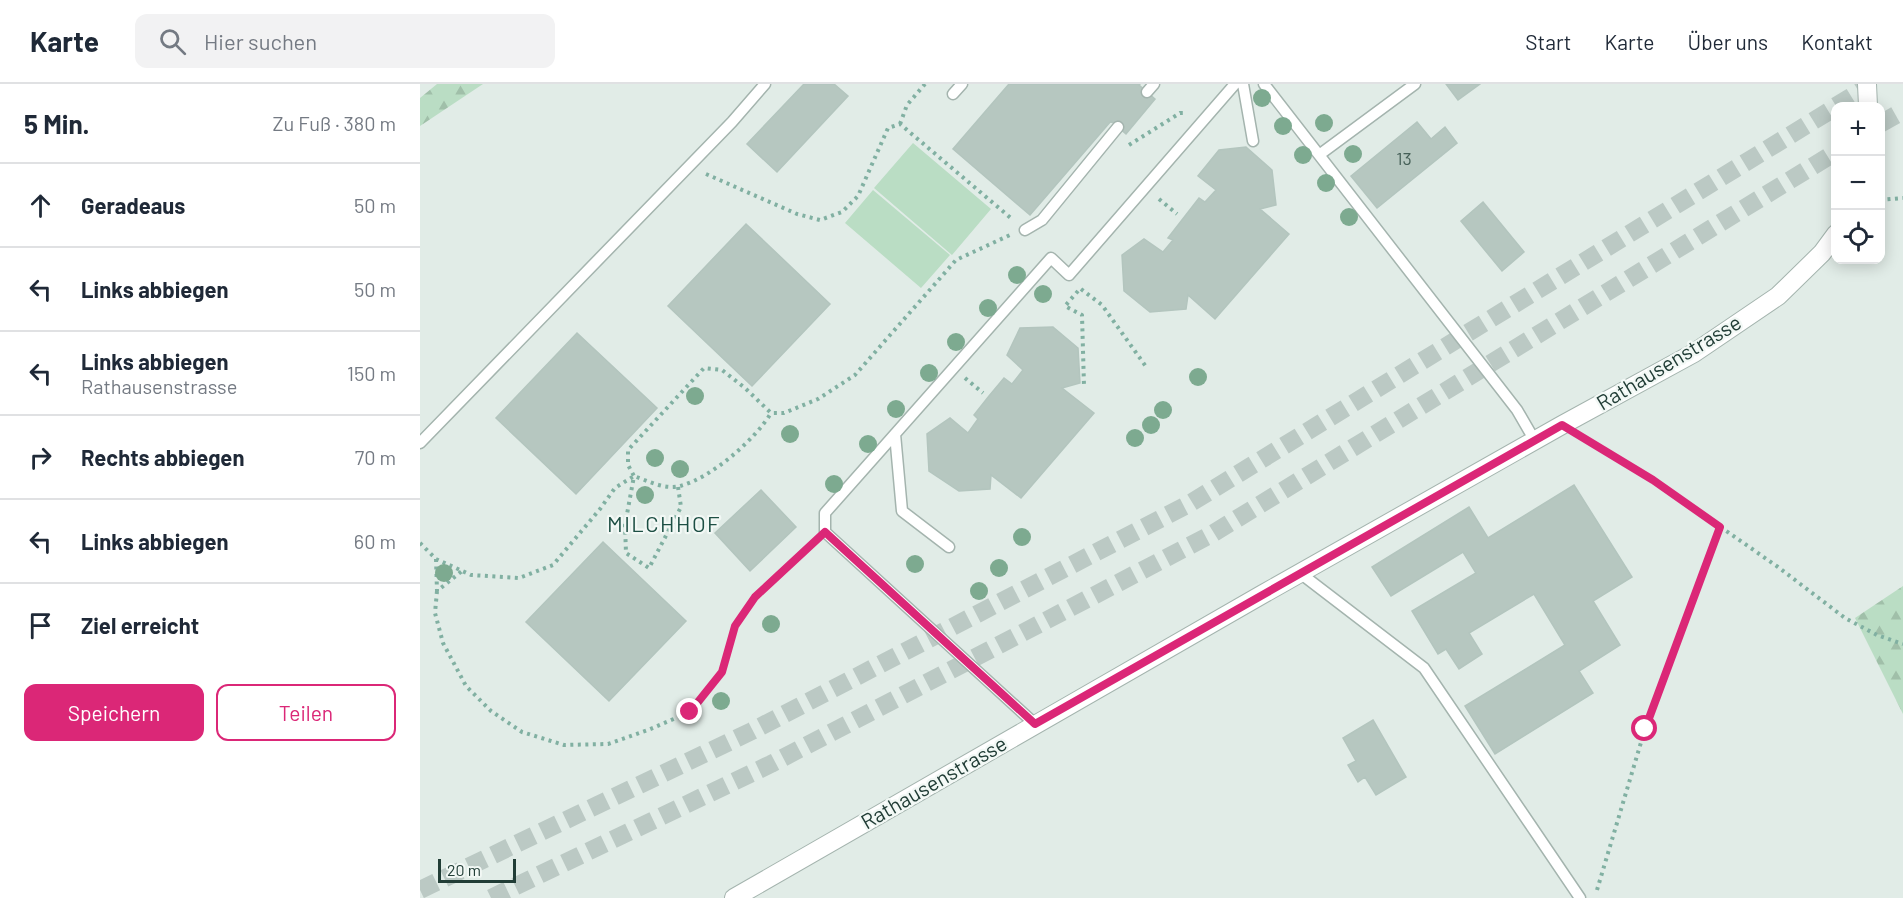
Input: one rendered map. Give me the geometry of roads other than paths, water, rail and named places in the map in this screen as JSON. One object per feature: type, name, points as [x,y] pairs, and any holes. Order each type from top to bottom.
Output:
[{"type":"street","points":[[1867,84],[1868,102]]},
{"type":"street","name":"Rathausenstrasse","points":[[734,898],[1300,573],[1694,353],[1778,296],[1822,253],[1831,241]]},
{"type":"lane","points":[[420,443],[691,164],[765,84]]},
{"type":"lane","points":[[953,94],[962,84]]},
{"type":"lane","points":[[1035,724],[825,532],[825,513],[1051,258],[1070,274],[1235,84]]},
{"type":"lane","points":[[1243,84],[1253,141]]},
{"type":"lane","points":[[1264,84],[1517,410],[1534,441]]},
{"type":"lane","points":[[1319,155],[1415,84]]},
{"type":"lane","points":[[1025,230],[1042,220],[1118,127]]},
{"type":"lane","points":[[895,434],[902,511],[949,547]]},
{"type":"lane","points":[[1300,573],[1424,668],[1580,898]]},
{"type":"tunnel","points":[[1843,102],[1872,84]]},
{"type":"tunnel","points":[[420,890],[752,731],[1189,504],[1831,110]]},
{"type":"tunnel","points":[[1885,121],[1903,111]]},
{"type":"tunnel","points":[[491,898],[771,764],[1212,534],[1831,155]]},
{"type":"district","name":"MILCHHOF","points":[[664,524]]}]
